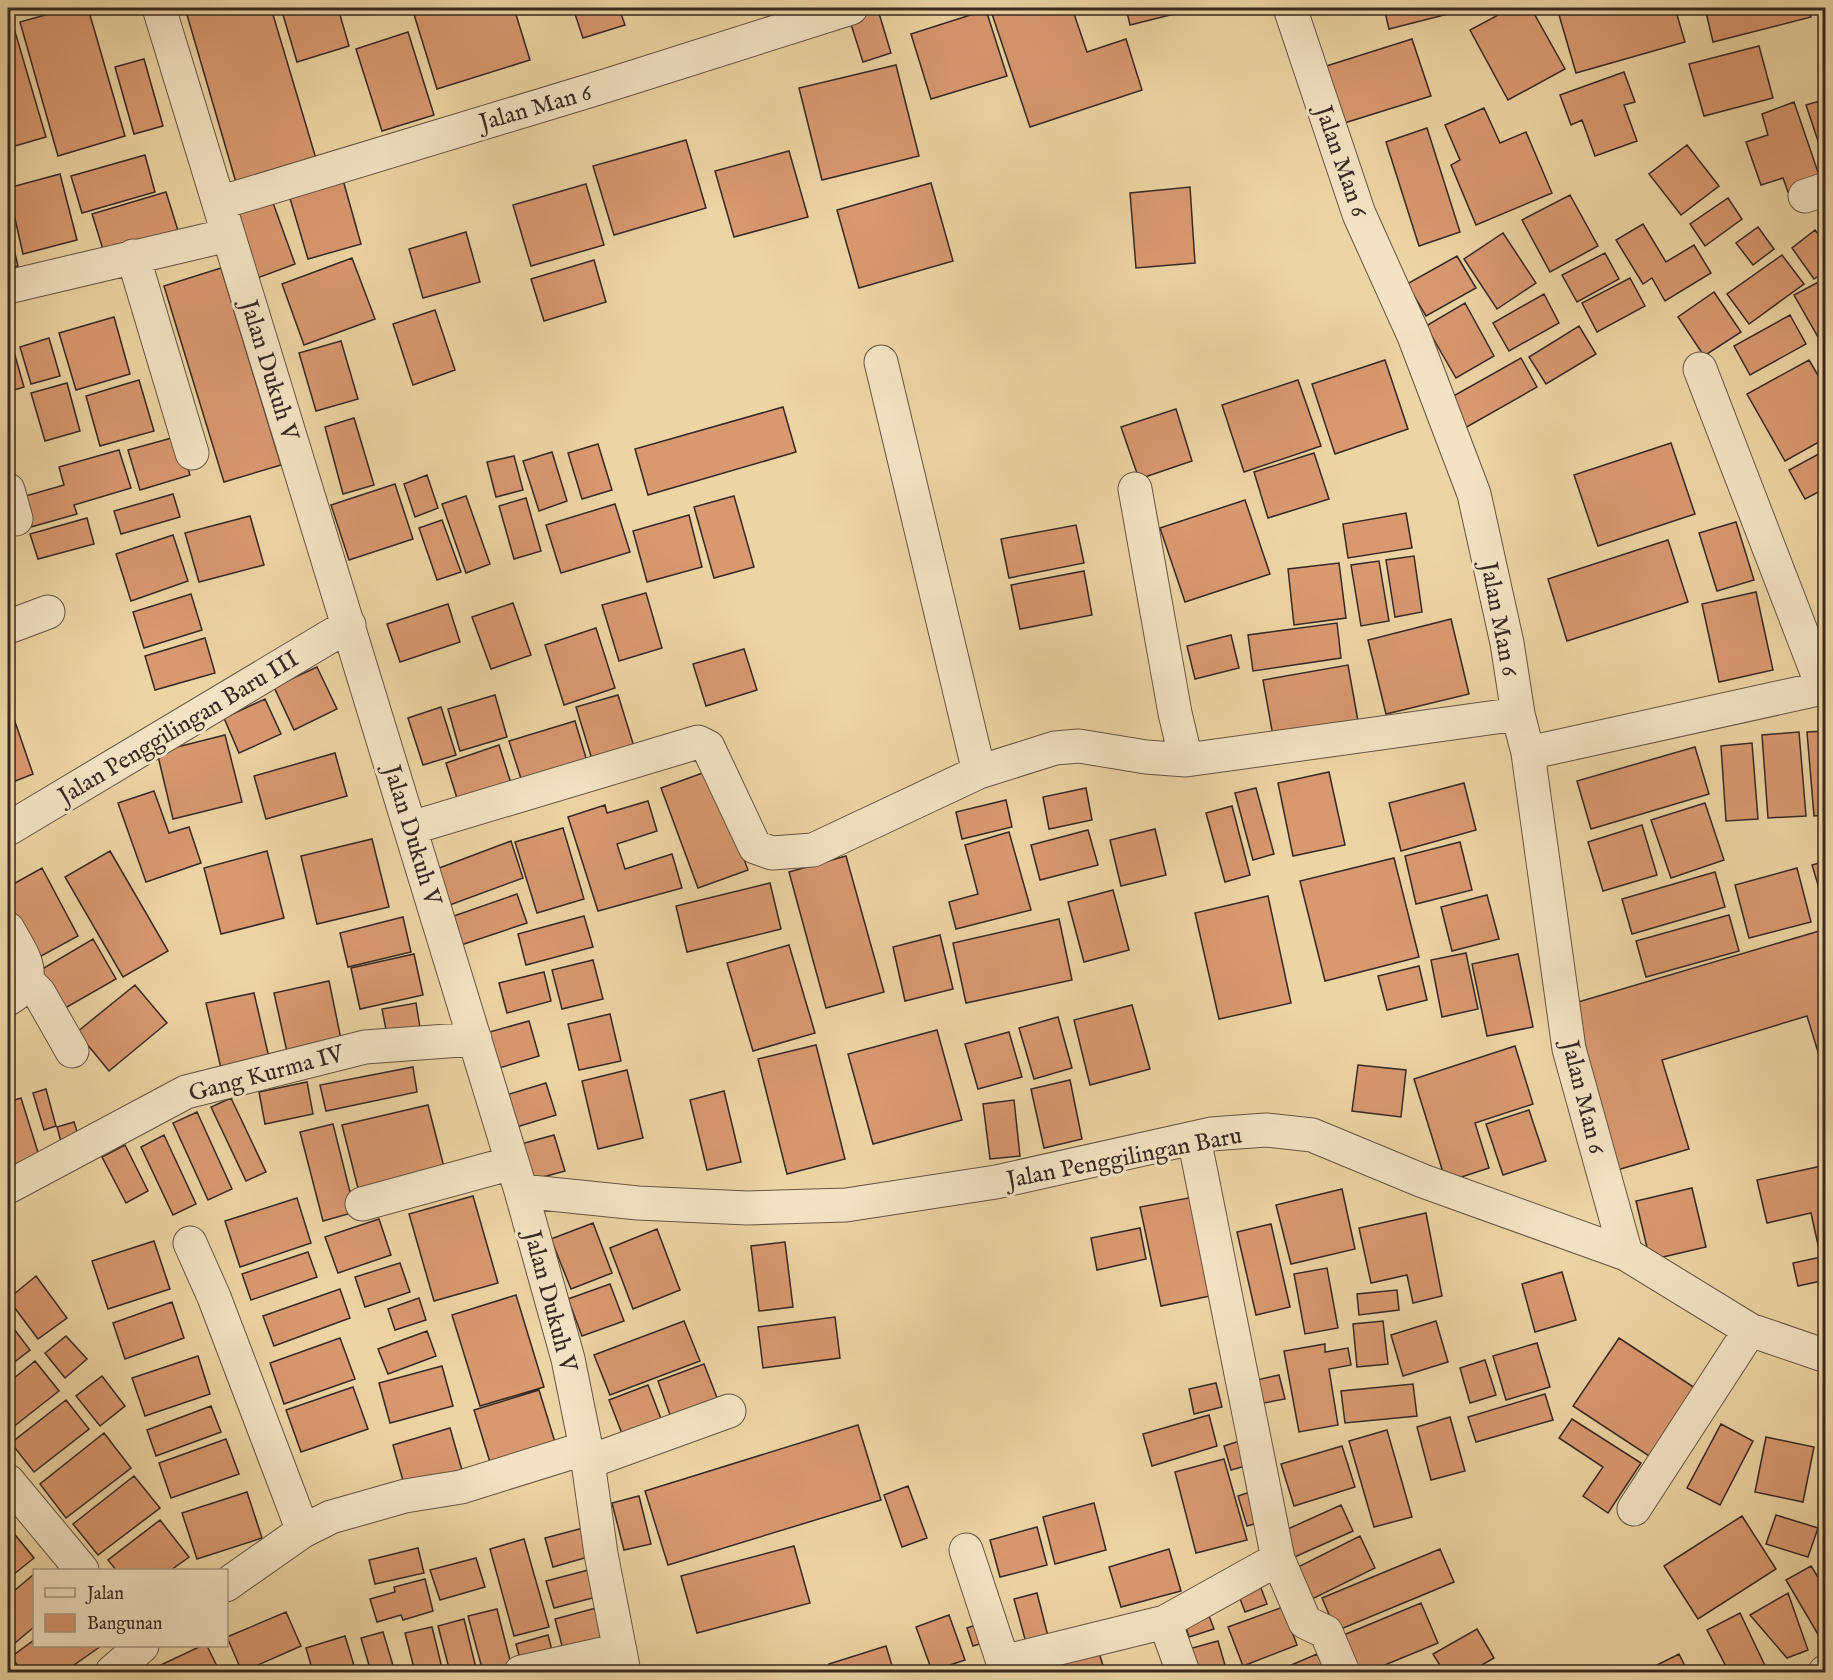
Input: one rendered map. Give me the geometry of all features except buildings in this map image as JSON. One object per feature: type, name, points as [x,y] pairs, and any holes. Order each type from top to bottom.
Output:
[{"type":"street","name":"Jalan Dukuh V","points":[[159,8],[517,1177],[568,1359],[587,1455],[601,1554],[622,1661]]},
{"type":"street","name":"Jalan Man 6","points":[[219,203],[605,86],[851,8]]},
{"type":"street","name":"Jalan Man 6","points":[[1290,8],[1359,214],[1414,336],[1474,494],[1507,643],[1518,714],[1528,753],[1569,1049],[1626,1254]]},
{"type":"street","points":[[8,287],[228,235]]},
{"type":"street","points":[[133,256],[192,453]]},
{"type":"street","points":[[881,362],[979,772]]},
{"type":"street","points":[[1528,753],[1824,687],[1700,369]]},
{"type":"street","points":[[1135,489],[1175,712],[1186,760]]},
{"type":"street","points":[[8,627],[48,612]]},
{"type":"street","name":"Jalan Penggilingan Baru III","points":[[8,828],[349,625]]},
{"type":"street","points":[[411,828],[698,742],[708,747],[755,847],[772,853],[813,850],[979,772],[1054,748],[1078,746],[1146,757],[1186,760],[1518,714]]},
{"type":"street","points":[[8,929],[27,964],[17,990],[39,993],[72,1051]]},
{"type":"street","name":"Gang Kurma IV","points":[[8,1187],[186,1092],[365,1047],[475,1039]]},
{"type":"street","name":"Jalan Penggilingan Baru","points":[[517,1177],[638,1203],[747,1208],[846,1205],[996,1182],[1194,1138],[1266,1130],[1312,1135],[1423,1181],[1626,1254],[1750,1329],[1826,1356]]},
{"type":"street","points":[[1194,1138],[1278,1559],[1305,1622],[1326,1632],[1343,1672]]},
{"type":"street","points":[[362,1204],[517,1177]]},
{"type":"street","points":[[190,1243],[214,1297],[303,1531]]},
{"type":"street","points":[[1634,1509],[1750,1329]]},
{"type":"street","points":[[228,1584],[303,1531],[331,1517],[405,1496],[461,1487],[587,1455],[729,1411]]},
{"type":"street","points":[[8,1481],[81,1569]]},
{"type":"street","points":[[966,1550],[1003,1662],[1165,1622],[1278,1559]]},
{"type":"street","points":[[1165,1622],[1183,1672]]},
{"type":"street","points":[[112,1672],[137,1647]]},
{"type":"street","points":[[521,1672],[622,1661]]}]
